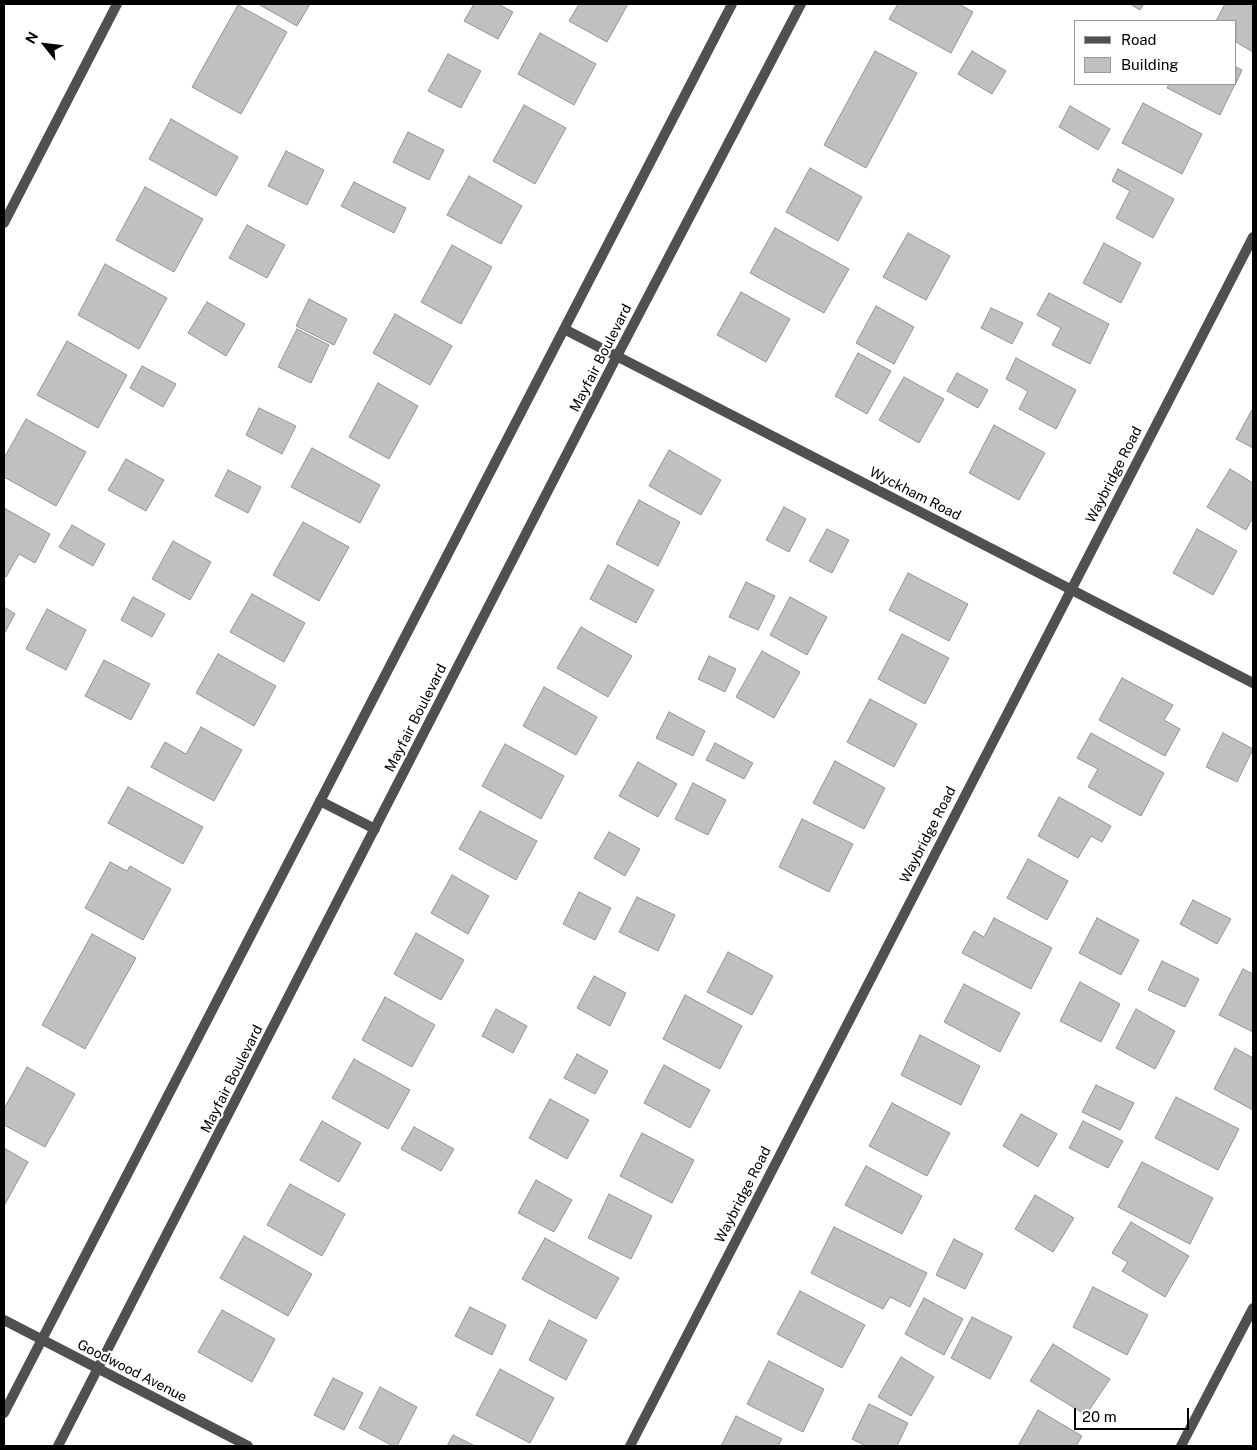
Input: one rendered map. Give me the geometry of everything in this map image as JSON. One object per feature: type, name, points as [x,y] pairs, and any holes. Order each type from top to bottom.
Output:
[{"type":"street","points":[[4,223],[117,4]]},
{"type":"street","points":[[4,1413],[732,4]]},
{"type":"street","name":"Mayfair Boulevard","points":[[58,1446],[617,356],[801,4]]},
{"type":"street","name":"Waybridge Road","points":[[630,1446],[1253,237]]},
{"type":"street","name":"Wyckham Road","points":[[564,329],[1253,683]]},
{"type":"street","points":[[320,801],[375,829]]},
{"type":"street","points":[[1181,1446],[1253,1308]]},
{"type":"street","name":"Goodwood Avenue","points":[[4,1320],[248,1446]]},
{"type":"building","points":[[258,4],[310,4],[297,26]]},
{"type":"building","points":[[474,4],[498,4],[513,12],[498,39],[464,21]]},
{"type":"building","points":[[579,4],[628,4],[607,42],[569,21]]},
{"type":"building","points":[[898,4],[959,4],[973,12],[951,53],[889,19]]},
{"type":"building","points":[[1130,4],[1144,4],[1140,10]]},
{"type":"building","points":[[1225,4],[1253,4],[1253,52],[1237,43],[1237,20],[1217,20]]},
{"type":"building","points":[[238,5],[287,32],[241,114],[192,87]]},
{"type":"building","points":[[540,33],[596,64],[574,105],[518,74]]},
{"type":"building","points":[[875,51],[917,73],[866,168],[824,145]]},
{"type":"building","points":[[972,51],[1006,71],[992,94],[958,74]]},
{"type":"building","points":[[448,54],[481,71],[461,108],[428,91]]},
{"type":"building","points":[[1237,68],[1242,70],[1237,81]]},
{"type":"building","points":[[1168,85],[1235,85],[1220,115],[1167,88]]},
{"type":"building","points":[[1143,103],[1202,134],[1182,174],[1122,143]]},
{"type":"building","points":[[524,105],[566,128],[535,184],[493,161]]},
{"type":"building","points":[[1070,106],[1110,129],[1098,150],[1059,127]]},
{"type":"building","points":[[171,119],[238,157],[216,196],[149,159]]},
{"type":"building","points":[[408,132],[444,150],[429,180],[393,162]]},
{"type":"building","points":[[286,151],[324,170],[307,205],[268,186]]},
{"type":"building","points":[[810,168],[862,197],[838,241],[786,212]]},
{"type":"building","points":[[1118,169],[1174,199],[1153,238],[1116,218],[1130,191],[1112,181]]},
{"type":"building","points":[[469,176],[522,206],[501,244],[447,215]]},
{"type":"building","points":[[354,182],[406,208],[394,233],[341,206]]},
{"type":"building","points":[[145,187],[203,219],[174,272],[116,240]]},
{"type":"building","points":[[247,225],[285,245],[267,278],[229,258]]},
{"type":"building","points":[[775,228],[849,269],[824,313],[750,273]]},
{"type":"building","points":[[908,233],[950,256],[926,300],[883,277]]},
{"type":"building","points":[[1104,243],[1141,263],[1121,303],[1083,283]]},
{"type":"building","points":[[452,245],[492,267],[461,324],[421,302]]},
{"type":"building","points":[[105,264],[167,298],[139,349],[78,315]]},
{"type":"building","points":[[741,292],[790,319],[766,362],[717,335]]},
{"type":"building","points":[[1049,293],[1109,324],[1090,364],[1052,345],[1061,328],[1037,315]]},
{"type":"building","points":[[309,299],[347,319],[334,345],[296,326]]},
{"type":"building","points":[[207,302],[245,324],[226,356],[188,333]]},
{"type":"building","points":[[876,306],[914,327],[894,364],[856,343]]},
{"type":"building","points":[[991,308],[1023,323],[1012,344],[981,328]]},
{"type":"building","points":[[395,314],[452,346],[430,385],[373,353]]},
{"type":"building","points":[[297,329],[329,345],[311,383],[278,367]]},
{"type":"building","points":[[67,341],[127,375],[98,428],[37,395]]},
{"type":"building","points":[[858,353],[891,371],[867,414],[835,396]]},
{"type":"building","points":[[1016,358],[1076,390],[1056,429],[1019,409],[1028,391],[1006,379]]},
{"type":"building","points":[[142,366],[176,384],[163,407],[130,388]]},
{"type":"building","points":[[957,373],[988,390],[978,408],[947,391]]},
{"type":"building","points":[[904,377],[944,399],[919,443],[879,420]]},
{"type":"building","points":[[378,383],[418,406],[389,459],[349,437]]},
{"type":"building","points":[[259,408],[296,426],[282,454],[246,435]]},
{"type":"building","points":[[1253,408],[1253,448],[1236,439]]},
{"type":"building","points":[[26,419],[86,452],[56,506],[4,477],[4,458]]},
{"type":"building","points":[[994,425],[1045,453],[1019,500],[969,473]]},
{"type":"building","points":[[312,448],[380,485],[360,523],[291,487]]},
{"type":"building","points":[[669,450],[721,480],[701,515],[649,486]]},
{"type":"building","points":[[126,459],[164,480],[146,511],[108,490]]},
{"type":"building","points":[[1230,469],[1253,483],[1253,520],[1246,530],[1207,507]]},
{"type":"building","points":[[228,470],[261,487],[248,513],[215,496]]},
{"type":"building","points":[[639,500],[680,522],[658,566],[616,544]]},
{"type":"building","points":[[784,507],[806,519],[789,552],[766,540]]},
{"type":"building","points":[[4,508],[50,534],[35,563],[19,554],[6,577],[4,575]]},
{"type":"building","points":[[303,522],[349,547],[319,601],[273,575]]},
{"type":"building","points":[[72,525],[105,544],[93,566],[59,547]]},
{"type":"building","points":[[827,529],[849,540],[832,573],[809,561]]},
{"type":"building","points":[[1197,529],[1237,551],[1213,595],[1173,573]]},
{"type":"building","points":[[173,541],[211,562],[190,600],[152,579]]},
{"type":"building","points":[[608,565],[654,590],[636,623],[590,599]]},
{"type":"building","points":[[908,573],[968,604],[949,641],[889,610]]},
{"type":"building","points":[[746,582],[775,596],[758,630],[729,617]]},
{"type":"building","points":[[252,594],[305,623],[284,662],[230,632]]},
{"type":"building","points":[[133,597],[165,614],[152,637],[121,620]]},
{"type":"building","points":[[790,597],[827,617],[807,655],[770,635]]},
{"type":"building","points":[[4,607],[15,614],[4,634]]},
{"type":"building","points":[[47,609],[86,630],[66,670],[26,649]]},
{"type":"building","points":[[581,627],[632,656],[608,697],[557,668]]},
{"type":"building","points":[[902,634],[949,658],[925,704],[878,679]]},
{"type":"building","points":[[762,651],[800,672],[774,718],[736,697]]},
{"type":"building","points":[[218,654],[276,686],[254,726],[196,693]]},
{"type":"building","points":[[709,656],[736,669],[725,692],[698,679]]},
{"type":"building","points":[[104,660],[150,684],[131,720],[85,696]]},
{"type":"building","points":[[1122,678],[1173,705],[1164,720],[1180,729],[1165,756],[1099,720]]},
{"type":"building","points":[[544,687],[597,717],[576,755],[523,726]]},
{"type":"building","points":[[870,699],[917,724],[894,767],[847,742]]},
{"type":"building","points":[[669,712],[705,731],[693,756],[656,738]]},
{"type":"building","points":[[201,727],[242,750],[214,801],[151,767],[165,742],[186,754]]},
{"type":"building","points":[[1091,733],[1164,773],[1141,816],[1088,787],[1098,769],[1077,758]]},
{"type":"building","points":[[1223,733],[1253,749],[1237,782],[1206,767]]},
{"type":"building","points":[[715,743],[753,763],[744,779],[706,760]]},
{"type":"building","points":[[505,744],[564,776],[541,819],[482,786]]},
{"type":"building","points":[[835,761],[885,788],[864,829],[813,803]]},
{"type":"building","points":[[638,762],[677,784],[658,817],[619,796]]},
{"type":"building","points":[[693,783],[726,800],[708,835],[675,819]]},
{"type":"building","points":[[128,787],[203,827],[183,864],[108,823]]},
{"type":"building","points":[[1059,797],[1111,826],[1102,842],[1091,836],[1078,858],[1038,836]]},
{"type":"building","points":[[480,811],[537,841],[516,880],[459,849]]},
{"type":"building","points":[[802,819],[853,844],[829,892],[779,867]]},
{"type":"building","points":[[609,832],[640,849],[625,876],[594,858]]},
{"type":"building","points":[[1028,859],[1068,881],[1047,920],[1007,898]]},
{"type":"building","points":[[110,862],[127,871],[130,866],[171,889],[143,940],[85,908]]},
{"type":"building","points":[[452,875],[489,896],[468,934],[431,913]]},
{"type":"building","points":[[579,892],[611,908],[595,940],[563,924]]},
{"type":"building","points":[[637,897],[675,915],[658,951],[619,932]]},
{"type":"building","points":[[1193,900],[1231,919],[1217,944],[1180,924]]},
{"type":"building","points":[[994,918],[1052,948],[1031,989],[962,953],[974,931],[984,937]]},
{"type":"building","points":[[1097,918],[1139,940],[1121,975],[1079,953]]},
{"type":"building","points":[[416,933],[464,960],[441,1000],[394,974]]},
{"type":"building","points":[[92,934],[136,958],[85,1049],[42,1025]]},
{"type":"building","points":[[728,952],[773,976],[752,1015],[707,992]]},
{"type":"building","points":[[1162,961],[1199,979],[1185,1007],[1148,990]]},
{"type":"building","points":[[1243,969],[1253,974],[1253,1032],[1219,1015]]},
{"type":"building","points":[[594,976],[626,993],[610,1026],[577,1008]]},
{"type":"building","points":[[1080,982],[1120,1004],[1101,1042],[1060,1021]]},
{"type":"building","points":[[964,984],[1020,1013],[1000,1052],[944,1022]]},
{"type":"building","points":[[685,995],[742,1026],[720,1069],[663,1039]]},
{"type":"building","points":[[385,997],[435,1025],[412,1067],[362,1040]]},
{"type":"building","points":[[496,1009],[527,1026],[513,1053],[482,1036]]},
{"type":"building","points":[[1136,1009],[1175,1031],[1155,1069],[1116,1048]]},
{"type":"building","points":[[920,1035],[980,1066],[961,1105],[901,1075]]},
{"type":"building","points":[[1235,1048],[1253,1058],[1253,1110],[1214,1089]]},
{"type":"building","points":[[577,1054],[608,1071],[595,1094],[564,1078]]},
{"type":"building","points":[[354,1059],[410,1090],[388,1129],[332,1098]]},
{"type":"building","points":[[664,1065],[710,1090],[690,1128],[644,1103]]},
{"type":"building","points":[[27,1067],[75,1094],[45,1147],[4,1125],[4,1109]]},
{"type":"building","points":[[1096,1085],[1134,1103],[1120,1130],[1082,1112]]},
{"type":"building","points":[[1176,1097],[1239,1129],[1218,1170],[1155,1138]]},
{"type":"building","points":[[550,1099],[589,1120],[567,1159],[529,1138]]},
{"type":"building","points":[[892,1103],[950,1133],[927,1176],[869,1146]]},
{"type":"building","points":[[1021,1114],[1057,1134],[1038,1167],[1003,1146]]},
{"type":"building","points":[[322,1121],[361,1143],[339,1182],[300,1160]]},
{"type":"building","points":[[1083,1121],[1123,1141],[1108,1168],[1069,1148]]},
{"type":"building","points":[[414,1127],[454,1149],[441,1171],[401,1149]]},
{"type":"building","points":[[642,1133],[694,1160],[672,1203],[620,1176]]},
{"type":"building","points":[[4,1148],[28,1162],[4,1206]]},
{"type":"building","points":[[1142,1162],[1213,1198],[1190,1244],[1118,1207]]},
{"type":"building","points":[[866,1166],[922,1196],[902,1234],[845,1205]]},
{"type":"building","points":[[536,1180],[572,1200],[554,1232],[518,1213]]},
{"type":"building","points":[[290,1184],[345,1214],[322,1256],[267,1225]]},
{"type":"building","points":[[609,1194],[652,1216],[631,1259],[588,1238]]},
{"type":"building","points":[[1035,1195],[1074,1218],[1053,1252],[1015,1229]]},
{"type":"building","points":[[1131,1222],[1189,1256],[1165,1297],[1122,1271],[1128,1262],[1112,1253]]},
{"type":"building","points":[[834,1227],[927,1273],[910,1307],[890,1297],[883,1309],[811,1273]]},
{"type":"building","points":[[244,1236],[312,1274],[288,1316],[220,1278]]},
{"type":"building","points":[[545,1238],[619,1278],[596,1319],[522,1279]]},
{"type":"building","points":[[954,1239],[983,1254],[965,1289],[936,1275]]},
{"type":"building","points":[[1093,1287],[1148,1315],[1127,1355],[1073,1327]]},
{"type":"building","points":[[800,1291],[865,1325],[842,1368],[777,1334]]},
{"type":"building","points":[[924,1298],[963,1319],[944,1355],[905,1334]]},
{"type":"building","points":[[470,1307],[506,1325],[492,1355],[455,1336]]},
{"type":"building","points":[[222,1310],[275,1339],[252,1382],[198,1352]]},
{"type":"building","points":[[972,1317],[1012,1337],[990,1379],[951,1358]]},
{"type":"building","points":[[549,1320],[587,1340],[566,1380],[529,1360]]},
{"type":"building","points":[[1053,1344],[1110,1379],[1086,1415],[1030,1381]]},
{"type":"building","points":[[901,1357],[934,1377],[911,1416],[878,1397]]},
{"type":"building","points":[[769,1361],[824,1389],[803,1432],[747,1404]]},
{"type":"building","points":[[500,1369],[554,1398],[530,1443],[476,1415]]},
{"type":"building","points":[[333,1378],[363,1393],[344,1430],[314,1415]]},
{"type":"building","points":[[380,1387],[417,1407],[397,1446],[393,1446],[359,1428]]},
{"type":"building","points":[[869,1404],[908,1423],[897,1446],[866,1446],[852,1439]]},
{"type":"building","points":[[1038,1410],[1082,1436],[1076,1446],[1018,1446]]},
{"type":"building","points":[[736,1416],[782,1439],[778,1446],[721,1446]]},
{"type":"building","points":[[453,1435],[475,1446],[447,1446]]}]
